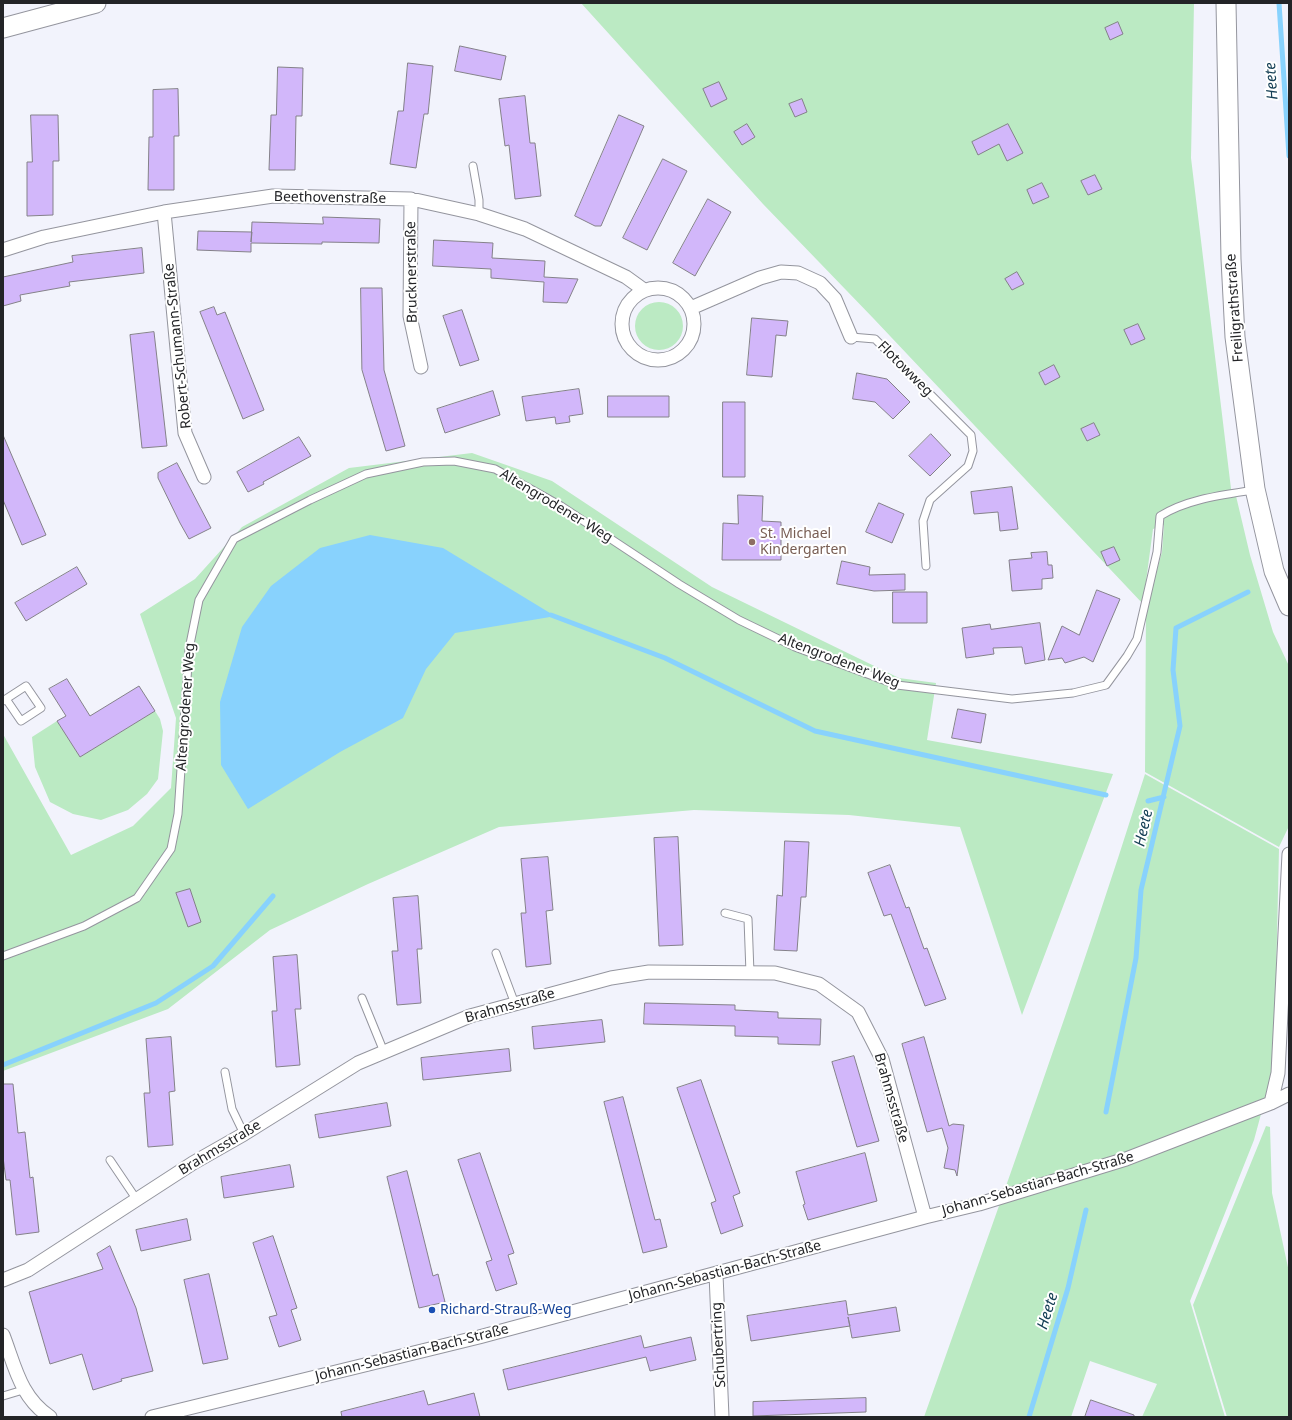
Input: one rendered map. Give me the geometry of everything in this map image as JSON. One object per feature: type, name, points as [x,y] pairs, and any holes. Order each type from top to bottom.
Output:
[{"type":"main road","points":[[3,28],[96,3]]},
{"type":"main road","name":"Freiligrathstraße","points":[[1226,3],[1231,259],[1235,330],[1255,489],[1274,571],[1289,606]]},
{"type":"street","name":"Beethovenstraße","points":[[3,250],[44,237],[164,212],[273,196],[411,199],[479,214],[525,229],[626,277],[644,290]]},
{"type":"street","name":"Brucknerstraße","points":[[411,199],[410,316],[421,367]]},
{"type":"street","name":"Robert-Schumann-Straße","points":[[164,212],[185,433],[204,477]]},
{"type":"street","name":"Flotowweg","points":[[690,308],[760,278],[780,272],[798,274],[820,283],[835,299],[851,337]]},
{"type":"street","points":[[655,288],[676,292],[684,299],[690,308],[694,319],[693,331],[689,342],[682,351],[663,360],[653,360],[643,357],[634,351],[622,330],[622,318],[626,307],[634,297],[644,290],[655,288]]},
{"type":"street","points":[[1271,1103],[1278,1073],[1288,899],[1289,854]]},
{"type":"street","name":"Brahmsstraße","points":[[3,1280],[28,1270],[192,1163],[244,1134],[358,1063],[470,1016],[611,978],[648,972],[775,973],[819,984],[858,1012],[882,1059],[925,1216]]},
{"type":"street","name":"Johann-Sebastian-Bach-Straße","points":[[152,1417],[480,1337],[925,1216],[979,1204],[1126,1159],[1271,1103],[1289,1094]]},
{"type":"street","name":"Schubertring","points":[[716,1274],[722,1417]]},
{"type":"street","points":[[3,1334],[23,1390],[38,1409],[50,1417]]},
{"type":"lane","points":[[473,166],[479,200],[479,214]]},
{"type":"lane","name":"Flotowweg","points":[[851,337],[875,339],[971,435],[973,450],[968,466],[930,500],[923,521],[926,566]]},
{"type":"lane","name":"Altengrodener Weg","points":[[3,956],[84,926],[137,898],[171,849],[178,814],[189,649],[199,600],[234,539],[310,500],[366,474],[423,462],[454,461],[495,469],[561,506],[679,584],[739,620],[795,647],[897,685],[1012,699],[1073,694],[1106,685],[1127,656],[1137,639],[1157,552],[1160,516],[1211,497],[1255,489]]},
{"type":"lane","points":[[26,686],[41,708],[21,721],[4,700],[26,686]]},
{"type":"lane","points":[[725,913],[748,919],[750,973]]},
{"type":"lane","points":[[496,953],[515,1004]]},
{"type":"lane","points":[[362,998],[384,1052]]},
{"type":"lane","points":[[226,1072],[232,1109],[244,1134]]},
{"type":"lane","points":[[110,1160],[137,1200]]},
{"type":"lane","points":[[3,1396],[23,1390]]},
{"type":"green space","points":[[581,3],[1194,3],[1191,158],[1232,497],[1236,496],[1250,555],[1273,632],[1289,666],[1289,826],[1279,847],[1145,772],[1146,608],[1162,552],[1164,525],[1153,529],[1143,604],[874,319],[763,204]]},
{"type":"green space","points":[[654,302],[664,302],[673,306],[679,312],[683,321],[683,331],[679,340],[673,346],[664,350],[654,350],[645,346],[639,340],[635,331],[635,321],[639,312],[645,306]]},
{"type":"green space","points":[[472,453],[552,481],[712,587],[899,678],[936,683],[927,740],[1113,774],[1022,1015],[960,827],[849,815],[694,810],[499,827],[368,884],[270,930],[168,1009],[3,1071],[3,734],[71,855],[133,826],[171,788],[176,718],[140,614],[195,579],[242,527],[349,468]]},
{"type":"green space","points":[[155,711],[160,719],[163,731],[158,779],[147,794],[128,810],[101,820],[73,814],[50,802],[35,767],[32,737],[57,721],[80,757]]},
{"type":"green space","points":[[1145,774],[1279,849],[1274,1066],[1254,1140],[1190,1301],[1225,1417],[1142,1417],[1157,1384],[1090,1361],[1071,1417],[924,1417],[1065,1016]]},
{"type":"green space","points":[[1266,1126],[1270,1127],[1272,1193],[1289,1272],[1289,1417],[1227,1417],[1193,1305]]},
{"type":"water","points":[[370,535],[443,548],[550,613],[550,617],[455,633],[426,669],[403,718],[340,752],[248,809],[221,765],[220,702],[242,627],[271,586],[320,548]]},
{"type":"building","points":[[1118,22],[1123,34],[1110,40],[1105,28]]},
{"type":"building","points":[[460,46],[506,56],[501,80],[455,71]]},
{"type":"building","points":[[408,63],[433,66],[428,114],[424,114],[416,168],[390,164],[398,111],[403,111]]},
{"type":"building","points":[[278,67],[303,68],[302,116],[296,116],[295,170],[269,170],[271,115],[276,115]]},
{"type":"building","points":[[719,82],[727,99],[711,107],[703,89]]},
{"type":"building","points":[[178,89],[179,136],[174,136],[174,190],[148,190],[149,137],[153,137],[153,90]]},
{"type":"building","points":[[525,96],[530,143],[535,143],[541,196],[515,199],[509,145],[505,146],[499,99]]},
{"type":"building","points":[[802,99],[807,112],[795,117],[789,104]]},
{"type":"building","points":[[31,115],[58,115],[59,161],[53,161],[53,215],[27,216],[27,162],[32,162]]},
{"type":"building","points":[[619,115],[644,126],[601,226],[595,226],[575,216]]},
{"type":"building","points":[[747,124],[755,137],[742,145],[734,132]]},
{"type":"building","points":[[1008,124],[1023,153],[1007,161],[999,144],[978,155],[972,142]]},
{"type":"building","points":[[663,159],[687,171],[647,250],[623,238]]},
{"type":"building","points":[[1095,175],[1102,189],[1088,195],[1081,181]]},
{"type":"building","points":[[1042,183],[1049,197],[1033,204],[1027,190]]},
{"type":"building","points":[[708,199],[731,212],[695,276],[673,263]]},
{"type":"building","points":[[323,217],[380,219],[379,243],[251,243],[251,252],[197,250],[198,231],[252,232],[252,222],[323,224]]},
{"type":"building","points":[[434,240],[493,243],[492,258],[545,261],[544,277],[578,279],[567,303],[543,302],[544,282],[491,278],[491,269],[433,266]]},
{"type":"building","points":[[142,248],[144,273],[69,282],[70,286],[20,295],[21,301],[3,306],[3,277],[73,262],[72,256]]},
{"type":"building","points":[[1017,272],[1024,284],[1012,290],[1005,279]]},
{"type":"building","points":[[361,288],[382,288],[384,370],[405,446],[386,451],[362,370]]},
{"type":"building","points":[[214,307],[217,315],[225,312],[264,410],[243,419],[200,312]]},
{"type":"building","points":[[462,310],[479,360],[460,366],[443,316]]},
{"type":"building","points":[[752,318],[788,321],[786,336],[776,335],[772,377],[747,375]]},
{"type":"building","points":[[1138,324],[1145,339],[1131,345],[1124,330]]},
{"type":"building","points":[[154,332],[167,446],[142,448],[130,335]]},
{"type":"building","points":[[1054,365],[1060,377],[1045,385],[1039,373]]},
{"type":"building","points":[[857,373],[887,379],[910,402],[893,419],[875,402],[853,399]]},
{"type":"building","points":[[579,389],[583,414],[569,416],[570,422],[556,424],[555,417],[526,421],[522,397]]},
{"type":"building","points":[[493,391],[500,415],[445,433],[437,409]]},
{"type":"building","points":[[608,396],[669,396],[669,417],[608,417]]},
{"type":"building","points":[[723,402],[745,402],[745,477],[723,477]]},
{"type":"building","points":[[1094,423],[1100,435],[1087,441],[1081,429]]},
{"type":"building","points":[[931,434],[951,455],[930,476],[909,456]]},
{"type":"building","points":[[3,435],[46,535],[22,545],[3,500]]},
{"type":"building","points":[[299,437],[311,456],[263,482],[264,484],[248,492],[237,472]]},
{"type":"building","points":[[177,463],[211,528],[189,539],[158,478],[158,473]]},
{"type":"building","points":[[1012,487],[1018,529],[1000,531],[998,512],[974,514],[971,492]]},
{"type":"building","name":"St. Michael Kindergarten","points":[[738,495],[763,496],[762,521],[781,522],[781,560],[722,560],[723,523],[738,524]]},
{"type":"building","points":[[879,503],[904,514],[892,543],[866,532]]},
{"type":"building","points":[[1114,547],[1120,560],[1107,566],[1101,552]]},
{"type":"building","points":[[1047,552],[1048,565],[1052,565],[1053,578],[1042,579],[1042,589],[1012,591],[1009,560],[1032,558],[1031,553]]},
{"type":"building","points":[[842,561],[870,567],[869,575],[905,574],[905,590],[874,591],[837,584]]},
{"type":"building","points":[[77,567],[87,584],[26,621],[15,603]]},
{"type":"building","points":[[1097,590],[1120,599],[1093,662],[1084,657],[1065,663],[1062,658],[1048,660],[1062,626],[1079,635]]},
{"type":"building","points":[[893,592],[927,592],[927,623],[893,623]]},
{"type":"building","points":[[1040,623],[1045,660],[1025,664],[1022,647],[993,648],[994,654],[966,658],[962,628],[990,624],[991,629]]},
{"type":"building","points":[[67,679],[90,716],[139,686],[155,711],[80,757],[57,721],[66,716],[49,689]]},
{"type":"building","points":[[958,709],[986,714],[981,743],[952,738]]},
{"type":"building","points":[[678,837],[683,945],[659,946],[654,838]]},
{"type":"building","points":[[785,841],[809,842],[806,897],[801,897],[797,951],[774,950],[777,895],[782,896]]},
{"type":"building","points":[[548,857],[553,910],[546,911],[551,964],[526,967],[521,913],[526,913],[521,859]]},
{"type":"building","points":[[890,865],[906,908],[909,907],[924,949],[927,948],[946,999],[925,1006],[891,914],[884,916],[868,873]]},
{"type":"building","points":[[190,889],[201,922],[188,927],[176,893]]},
{"type":"building","points":[[418,896],[422,949],[417,949],[421,1003],[397,1005],[392,951],[398,951],[393,898]]},
{"type":"building","points":[[297,955],[301,1009],[295,1009],[300,1065],[276,1067],[272,1011],[277,1011],[273,957]]},
{"type":"building","points":[[645,1003],[735,1005],[735,1010],[778,1012],[778,1018],[821,1019],[820,1045],[778,1044],[778,1037],[735,1036],[735,1026],[644,1024]]},
{"type":"building","points":[[602,1020],[605,1042],[534,1049],[532,1027]]},
{"type":"building","points":[[171,1037],[175,1091],[169,1092],[173,1145],[148,1147],[144,1093],[150,1093],[146,1039]]},
{"type":"building","points":[[924,1037],[949,1126],[953,1124],[964,1125],[957,1176],[955,1170],[944,1168],[948,1148],[942,1128],[927,1132],[902,1044]]},
{"type":"building","points":[[509,1049],[511,1071],[423,1080],[421,1058]]},
{"type":"building","points":[[854,1056],[879,1141],[857,1147],[832,1062]]},
{"type":"building","points":[[701,1080],[740,1193],[733,1196],[743,1226],[721,1234],[711,1203],[716,1201],[677,1088]]},
{"type":"building","points":[[3,1084],[13,1084],[18,1133],[25,1132],[30,1178],[33,1177],[39,1232],[16,1235],[10,1180],[6,1180],[3,1157]]},
{"type":"building","points":[[623,1097],[655,1220],[660,1219],[667,1247],[643,1253],[604,1102]]},
{"type":"building","points":[[387,1103],[391,1126],[319,1138],[315,1115]]},
{"type":"building","points":[[480,1153],[514,1253],[508,1255],[517,1284],[496,1291],[486,1262],[492,1260],[458,1160]]},
{"type":"building","points":[[865,1153],[877,1201],[808,1220],[803,1205],[805,1204],[796,1172]]},
{"type":"building","points":[[290,1165],[294,1187],[224,1198],[221,1177]]},
{"type":"building","points":[[407,1171],[433,1276],[438,1274],[445,1302],[419,1308],[387,1177]]},
{"type":"building","points":[[187,1219],[191,1240],[141,1251],[136,1230]]},
{"type":"building","points":[[273,1236],[297,1308],[291,1310],[301,1340],[279,1347],[269,1317],[277,1315],[253,1243]]},
{"type":"building","points":[[110,1246],[136,1308],[153,1371],[121,1379],[122,1381],[93,1390],[82,1354],[50,1364],[29,1292],[103,1269],[97,1254]]},
{"type":"building","points":[[209,1274],[228,1359],[203,1364],[184,1280]]},
{"type":"building","points":[[846,1301],[848,1315],[896,1307],[900,1331],[852,1338],[850,1326],[751,1341],[747,1316]]},
{"type":"building","points":[[641,1336],[644,1348],[691,1337],[696,1360],[650,1371],[646,1357],[508,1390],[503,1370]]},
{"type":"building","points":[[424,1391],[428,1405],[474,1393],[480,1417],[342,1417],[341,1412]]},
{"type":"building","points":[[866,1398],[866,1412],[753,1416],[753,1402]]},
{"type":"building","points":[[1091,1400],[1134,1415],[1134,1417],[1085,1417]]},
{"type":"waterway","name":"Heete","points":[[1279,3],[1289,156]]},
{"type":"waterway","name":"Heete","points":[[1106,1112],[1136,958],[1141,890],[1180,726],[1173,670],[1176,628],[1248,592]]},
{"type":"waterway","points":[[551,615],[665,658],[815,731],[1106,795]]},
{"type":"waterway","points":[[1148,801],[1164,797]]},
{"type":"waterway","points":[[3,1065],[156,1003],[213,966],[273,896]]},
{"type":"waterway","name":"Heete","points":[[1029,1417],[1068,1288],[1086,1210]]},
{"type":"place","name":"St. Michael Kindergarten","points":[[752,542]]},
{"type":"place","name":"Richard-Strauß-Weg","points":[[432,1310]]}]
